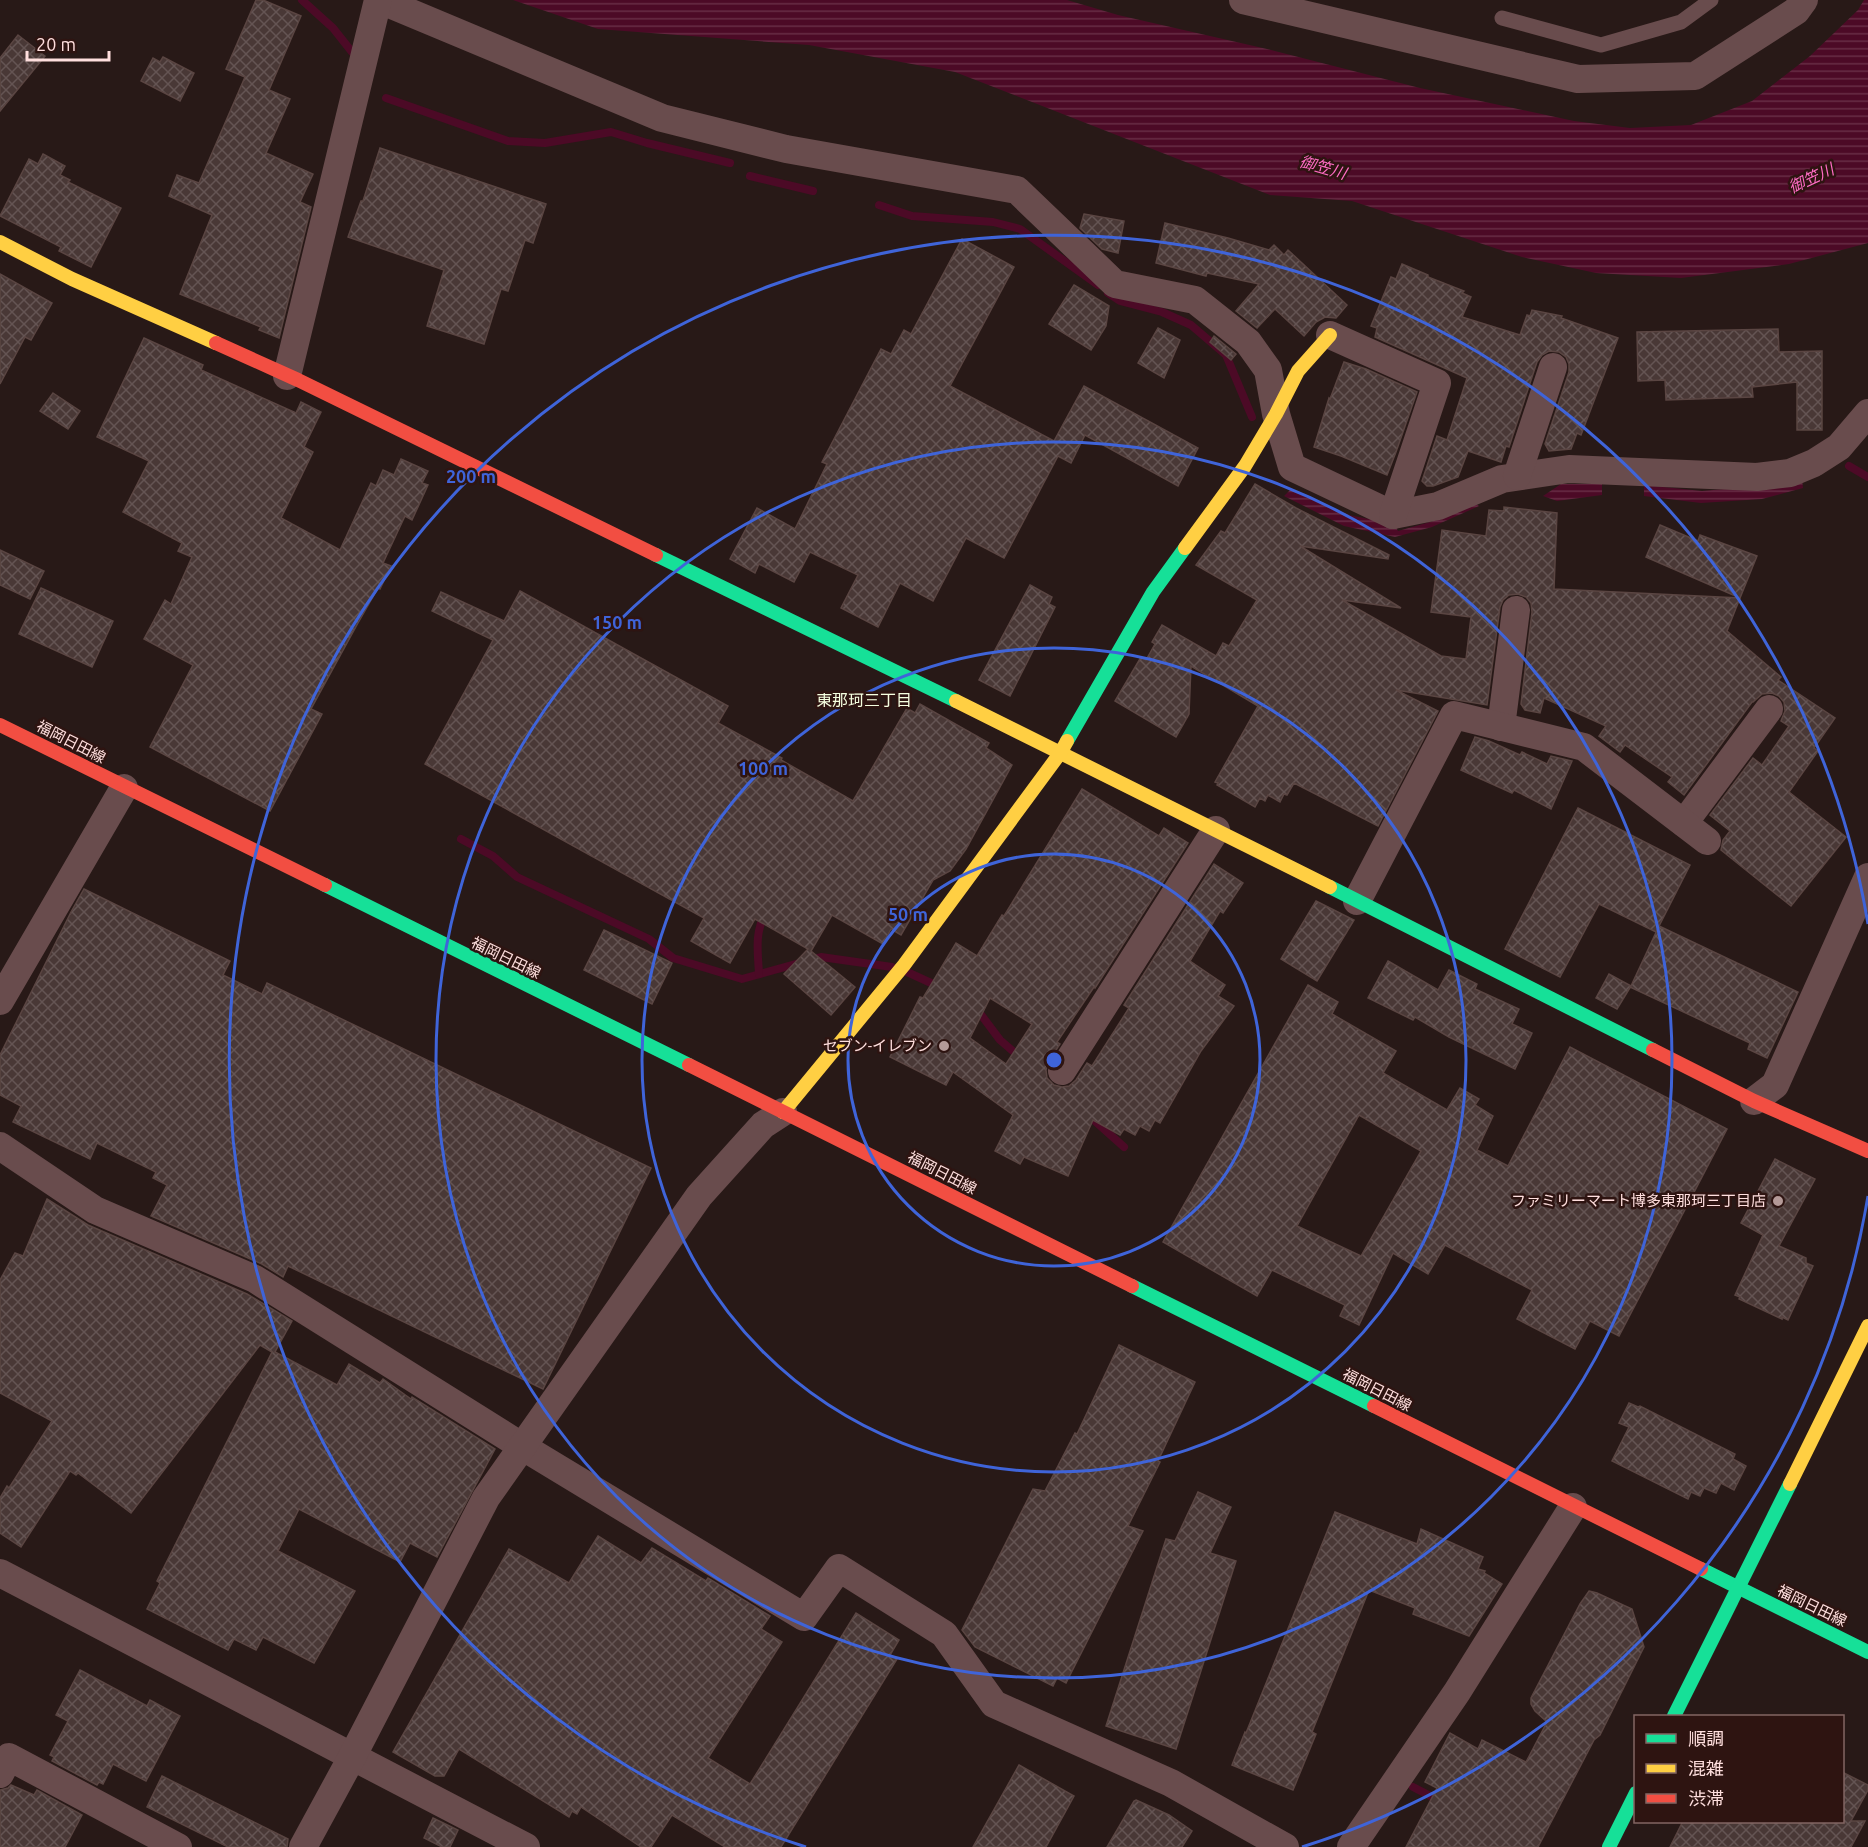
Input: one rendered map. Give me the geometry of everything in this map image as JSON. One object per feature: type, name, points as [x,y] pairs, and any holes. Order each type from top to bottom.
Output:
[{"type":"street","points":[[287,376],[379,0],[662,118],[786,149],[1017,190],[1115,284],[1195,300],[1248,342],[1268,370],[1276,414],[1292,467],[1394,515],[1438,506],[1502,479],[1569,470],[1757,477],[1790,473],[1814,463],[1839,447],[1868,413]]},
{"type":"street","points":[[1243,0],[1578,80],[1695,76],[1796,11],[1804,0]]},
{"type":"street","points":[[0,242],[72,279],[287,376],[1061,752],[1754,1101],[1868,1151]]},
{"type":"street","points":[[303,1847],[486,1498],[699,1196],[763,1125],[783,1112],[904,965],[1061,752],[1153,592],[1245,466],[1298,371],[1330,335],[1437,383],[1394,515]]},
{"type":"street","points":[[1517,477],[1553,368]]},
{"type":"street","points":[[1501,727],[1516,610]]},
{"type":"street","points":[[1684,823],[1769,709]]},
{"type":"street","points":[[1357,901],[1454,716],[1584,747],[1707,841]]},
{"type":"street","name":"福岡日田線","points":[[0,725],[1868,1652]]},
{"type":"street","points":[[0,1001],[124,788]]},
{"type":"street","points":[[1062,1071],[1216,830]]},
{"type":"street","points":[[1754,1101],[1774,1085],[1868,877]]},
{"type":"street","points":[[0,1146],[95,1209],[255,1279],[523,1447],[804,1617],[839,1568],[944,1634],[994,1704],[1171,1783],[1285,1847]]},
{"type":"street","points":[[1674,1715],[1868,1326]]},
{"type":"street","points":[[1351,1847],[1456,1692],[1573,1507]]},
{"type":"street","points":[[0,1573],[526,1847]]},
{"type":"street","points":[[0,1774],[9,1757],[178,1847]]},
{"type":"street","points":[[1609,1847],[1634,1795]]},
{"type":"lane","points":[[1502,18],[1601,45],[1681,22],[1711,0]]},
{"type":"water","name":"御笠川","points":[[513,0],[1067,0],[1118,15],[1267,49],[1420,88],[1574,121],[1630,128],[1691,125],[1752,101],[1810,56],[1858,10],[1864,0],[1868,0],[1868,243],[1789,264],[1681,278],[1596,273],[1522,257],[1352,201],[1270,195],[955,72],[809,45],[598,29]]},
{"type":"water","points":[[1802,479],[1803,488],[1762,499],[1701,503],[1644,496],[1644,485],[1702,491]]},
{"type":"water","points":[[1561,484],[1602,484],[1602,495],[1557,501],[1543,496]]},
{"type":"water","points":[[1291,489],[1349,515],[1394,524],[1398,531],[1437,520],[1471,500],[1479,506],[1432,527],[1395,537],[1344,526],[1284,496]]},
{"type":"building","points":[[256,0],[263,0],[301,16],[269,90],[290,99],[266,153],[313,174],[300,202],[311,207],[279,338],[259,330],[261,327],[180,294],[212,215],[169,196],[177,175],[199,183],[245,77],[226,69]]},
{"type":"building","points":[[18,35],[45,56],[0,111],[0,58]]},
{"type":"building","points":[[163,57],[194,73],[180,101],[141,81],[153,58],[160,62]]},
{"type":"building","points":[[380,148],[546,204],[533,243],[525,240],[508,291],[501,289],[484,344],[427,326],[444,270],[348,237],[361,201],[363,201]]},
{"type":"building","points":[[43,154],[65,166],[60,175],[70,180],[68,182],[121,208],[91,267],[59,251],[61,247],[0,216],[29,159],[38,164]]},
{"type":"building","points":[[1084,214],[1124,221],[1118,253],[1102,249],[1080,228]]},
{"type":"building","points":[[1165,223],[1269,250],[1274,245],[1284,255],[1288,250],[1347,305],[1336,318],[1325,317],[1316,322],[1304,336],[1275,309],[1257,328],[1236,311],[1259,284],[1207,273],[1206,276],[1156,263]]},
{"type":"building","points":[[962,239],[1014,267],[950,386],[1054,441],[1084,386],[1198,448],[1178,486],[1085,435],[1071,463],[1058,456],[1004,558],[966,538],[933,601],[900,583],[878,627],[841,608],[858,575],[810,552],[794,582],[759,564],[755,573],[730,559],[757,508],[795,529],[827,464],[822,462],[881,349],[891,354],[904,330],[911,334]]},
{"type":"building","points":[[1402,264],[1464,291],[1462,293],[1471,297],[1462,317],[1520,335],[1527,315],[1530,316],[1532,310],[1562,316],[1561,318],[1618,338],[1581,435],[1577,433],[1571,449],[1549,451],[1545,444],[1569,372],[1566,357],[1559,352],[1549,351],[1537,362],[1509,447],[1506,446],[1501,462],[1468,451],[1458,477],[1433,486],[1427,486],[1422,481],[1437,436],[1447,440],[1467,378],[1375,337],[1377,328],[1371,326],[1391,277],[1396,279]]},
{"type":"building","points":[[0,274],[52,303],[31,340],[25,337],[0,384]]},
{"type":"building","points":[[1074,285],[1109,306],[1106,326],[1091,350],[1049,324]]},
{"type":"building","points":[[1158,328],[1180,340],[1164,378],[1138,363]]},
{"type":"building","points":[[1778,329],[1779,352],[1822,351],[1822,430],[1797,430],[1797,382],[1752,387],[1753,397],[1666,400],[1665,380],[1638,381],[1637,332]]},
{"type":"building","points":[[1214,336],[1236,354],[1231,360],[1210,342]]},
{"type":"building","points":[[144,338],[203,365],[201,370],[296,413],[301,402],[321,412],[304,447],[313,452],[281,518],[340,550],[371,483],[376,486],[383,470],[394,475],[401,459],[428,471],[422,483],[428,485],[412,520],[405,516],[383,563],[391,566],[311,709],[322,714],[270,811],[150,747],[193,665],[144,639],[165,600],[171,604],[192,557],[178,551],[182,543],[123,512],[149,461],[97,437]]},
{"type":"building","points":[[1344,362],[1366,369],[1417,392],[1387,475],[1314,447],[1329,398]]},
{"type":"building","points":[[53,393],[80,411],[68,429],[40,411]]},
{"type":"building","points":[[1255,484],[1296,508],[1389,555],[1388,559],[1300,546],[1401,608],[1342,600],[1441,656],[1466,659],[1471,617],[1431,612],[1442,530],[1486,536],[1489,510],[1504,511],[1504,507],[1557,513],[1554,589],[1740,598],[1727,631],[1781,677],[1778,680],[1835,718],[1814,748],[1818,751],[1789,792],[1846,837],[1791,906],[1721,850],[1723,840],[1730,831],[1710,815],[1753,758],[1762,765],[1789,726],[1781,721],[1785,711],[1784,702],[1772,693],[1762,694],[1752,702],[1684,795],[1668,782],[1672,777],[1625,745],[1620,752],[1599,736],[1606,726],[1544,698],[1540,713],[1525,710],[1521,704],[1532,612],[1531,603],[1526,597],[1518,594],[1509,595],[1500,607],[1487,705],[1396,690],[1438,711],[1378,826],[1294,783],[1280,802],[1268,795],[1265,801],[1260,798],[1255,807],[1217,785],[1218,783],[1215,782],[1258,706],[1191,666],[1189,714],[1176,737],[1115,701],[1141,657],[1146,660],[1155,644],[1152,642],[1162,625],[1216,656],[1223,643],[1229,646],[1257,600],[1196,565],[1221,531],[1225,533]]},
{"type":"building","points":[[1660,525],[1698,541],[1700,535],[1757,556],[1740,598],[1646,557]]},
{"type":"building","points":[[0,550],[44,571],[30,599],[0,585]]},
{"type":"building","points":[[1030,585],[1052,597],[1049,604],[1055,607],[1010,696],[979,680]]},
{"type":"building","points":[[41,588],[113,621],[92,667],[19,634]]},
{"type":"building","points":[[520,591],[728,706],[718,723],[853,801],[907,708],[915,713],[920,704],[989,743],[986,748],[1012,765],[966,849],[950,871],[933,880],[901,935],[891,929],[883,944],[832,915],[811,951],[855,987],[831,1015],[784,974],[808,949],[755,919],[730,963],[691,941],[704,918],[425,764],[493,640],[432,611],[441,592],[504,621]]},
{"type":"building","points":[[1475,737],[1520,755],[1522,752],[1547,764],[1551,756],[1572,761],[1551,809],[1514,790],[1512,793],[1461,770]]},
{"type":"building","points":[[1082,789],[1159,836],[1164,828],[1188,843],[1095,988],[1057,1042],[1060,1044],[1048,1062],[1046,1070],[1047,1078],[1054,1085],[1062,1087],[1069,1086],[1076,1080],[1087,1063],[1092,1066],[1129,1008],[1124,1005],[1214,864],[1243,883],[1223,913],[1220,911],[1190,961],[1225,985],[1218,996],[1234,1006],[1201,1051],[1160,1123],[1155,1120],[1149,1131],[1140,1126],[1135,1135],[1124,1129],[1120,1135],[1093,1120],[1068,1176],[1024,1157],[1020,1164],[995,1151],[1013,1115],[953,1072],[946,1085],[890,1057],[920,997],[923,998],[956,943],[977,956],[1002,915],[1004,916]],"holes":[[[990,998],[1032,1024],[1006,1064],[970,1038]]]},
{"type":"building","points":[[1578,808],[1690,865],[1656,932],[1599,904],[1560,977],[1505,949]]},
{"type":"building","points":[[84,889],[230,961],[223,975],[262,994],[267,983],[651,1168],[543,1389],[288,1266],[283,1277],[262,1264],[151,1216],[167,1185],[153,1178],[156,1172],[97,1143],[90,1159],[13,1122],[21,1106],[0,1095],[0,1055]]},
{"type":"building","points":[[1316,901],[1354,920],[1317,981],[1281,959]]},
{"type":"building","points":[[1659,926],[1798,992],[1767,1058],[1748,1049],[1750,1043],[1630,987],[1617,1009],[1596,998],[1609,974],[1631,986]]},
{"type":"building","points":[[604,930],[672,963],[652,1004],[584,970]]},
{"type":"building","points":[[1388,961],[1438,990],[1449,970],[1477,984],[1475,989],[1519,1009],[1512,1024],[1532,1033],[1515,1069],[1449,1037],[1415,1017],[1413,1020],[1368,998]]},
{"type":"building","points":[[1308,985],[1338,1002],[1332,1014],[1396,1051],[1383,1073],[1447,1110],[1460,1088],[1479,1099],[1475,1105],[1493,1116],[1477,1150],[1508,1166],[1570,1047],[1727,1129],[1619,1336],[1590,1321],[1575,1349],[1517,1319],[1532,1290],[1445,1245],[1428,1274],[1393,1253],[1359,1325],[1340,1316],[1345,1305],[1272,1270],[1257,1296],[1163,1242]],"holes":[[[1359,1115],[1421,1151],[1361,1256],[1297,1226]]]},
{"type":"building","points":[[1775,1159],[1815,1179],[1779,1246],[1806,1258],[1806,1263],[1813,1266],[1788,1320],[1739,1299],[1740,1297],[1735,1295],[1763,1235],[1741,1223]]},
{"type":"building","points":[[47,1199],[88,1225],[247,1294],[292,1321],[275,1352],[337,1385],[349,1364],[380,1383],[383,1379],[411,1399],[412,1397],[495,1449],[437,1557],[410,1543],[400,1562],[299,1509],[278,1551],[355,1591],[314,1663],[263,1637],[256,1650],[234,1639],[228,1650],[147,1609],[160,1583],[157,1581],[272,1352],[260,1345],[131,1513],[78,1473],[76,1475],[70,1471],[21,1547],[0,1533],[0,1498],[7,1486],[9,1488],[52,1421],[0,1393],[0,1280],[15,1253],[23,1256]]},
{"type":"building","points":[[1119,1345],[1195,1382],[1158,1461],[1160,1462],[1128,1526],[1143,1531],[1066,1683],[1057,1678],[1053,1686],[975,1647],[962,1630],[1033,1489],[1045,1491],[1075,1433],[1077,1434]]},
{"type":"building","points":[[1629,1403],[1640,1406],[1735,1454],[1733,1459],[1746,1466],[1734,1490],[1721,1483],[1716,1493],[1704,1488],[1700,1496],[1691,1492],[1688,1499],[1612,1461],[1629,1427],[1619,1423]]},
{"type":"building","points":[[1198,1492],[1231,1507],[1210,1553],[1236,1561],[1176,1749],[1106,1726],[1166,1539],[1175,1541]]},
{"type":"building","points":[[1335,1512],[1417,1544],[1421,1529],[1483,1557],[1478,1569],[1485,1571],[1484,1573],[1502,1584],[1469,1636],[1413,1614],[1415,1608],[1369,1590],[1312,1732],[1316,1734],[1293,1790],[1232,1765]]},
{"type":"building","points":[[598,1536],[641,1563],[652,1548],[706,1581],[708,1578],[770,1616],[761,1629],[782,1642],[708,1758],[750,1784],[856,1613],[899,1640],[890,1655],[897,1659],[781,1847],[725,1847],[672,1815],[651,1847],[641,1847],[581,1807],[577,1814],[572,1811],[569,1817],[459,1749],[444,1776],[435,1776],[393,1752],[509,1549],[569,1583]]},
{"type":"building","points":[[1589,1591],[1632,1609],[1644,1647],[1600,1735],[1594,1740],[1538,1847],[1406,1847],[1437,1788],[1425,1782],[1450,1733],[1478,1749],[1482,1740],[1526,1762],[1547,1722],[1535,1711],[1531,1698]]},
{"type":"building","points":[[80,1670],[147,1706],[150,1700],[180,1716],[146,1781],[113,1764],[103,1784],[99,1782],[97,1785],[52,1761],[54,1757],[50,1755],[68,1721],[56,1715]]},
{"type":"building","points":[[1019,1765],[1074,1796],[1046,1847],[973,1847]]},
{"type":"building","points":[[1844,1773],[1868,1785],[1868,1790],[1851,1821],[1865,1821],[1851,1847],[1670,1847],[1682,1823],[1844,1823]]},
{"type":"building","points":[[162,1776],[288,1839],[287,1847],[228,1847],[147,1807]]},
{"type":"building","points":[[11,1785],[34,1795],[37,1790],[82,1815],[65,1847],[0,1847],[0,1790]]},
{"type":"building","points":[[1136,1800],[1169,1815],[1192,1831],[1182,1847],[1107,1847]]},
{"type":"building","points":[[433,1818],[458,1830],[450,1847],[442,1847],[424,1838]]},
{"type":"waterway","points":[[302,0],[333,28],[352,52],[360,55]]},
{"type":"waterway","points":[[386,98],[508,141],[545,143],[611,132],[730,163]]},
{"type":"waterway","points":[[750,176],[813,191]]},
{"type":"waterway","points":[[879,205],[912,216],[993,222],[1020,229],[1098,285]]},
{"type":"waterway","points":[[1108,293],[1120,301],[1162,312],[1191,325],[1226,355],[1252,417]]},
{"type":"waterway","points":[[1849,466],[1868,477]]},
{"type":"waterway","points":[[461,839],[493,856],[517,877],[649,939],[673,958],[742,979],[821,957],[892,967]]},
{"type":"waterway","points":[[759,974],[758,935],[766,913]]},
{"type":"waterway","points":[[907,972],[942,988]]},
{"type":"waterway","points":[[976,1008],[1000,1040],[1021,1058]]},
{"type":"waterway","points":[[1086,1113],[1124,1147]]},
{"type":"waterway","points":[[1413,1787],[1442,1802]]},
{"type":"traffic: fast","points":[[1067,741],[1153,592],[1185,548]]},
{"type":"traffic: fast","points":[[656,555],[956,701]]},
{"type":"traffic: fast","points":[[325,885],[689,1065]]},
{"type":"traffic: fast","points":[[1330,887],[1653,1050]]},
{"type":"traffic: fast","points":[[1132,1286],[1374,1406]]},
{"type":"traffic: fast","points":[[1674,1715],[1790,1484]]},
{"type":"traffic: fast","points":[[1701,1569],[1868,1652]]},
{"type":"traffic: fast","points":[[1609,1847],[1634,1797]]},
{"type":"traffic: slow","points":[[0,242],[72,279],[216,343]]},
{"type":"traffic: slow","points":[[1185,548],[1245,466],[1298,371],[1330,335]]},
{"type":"traffic: slow","points":[[956,701],[1330,887]]},
{"type":"traffic: slow","points":[[783,1112],[904,965],[1067,741]]},
{"type":"traffic: slow","points":[[1790,1484],[1868,1326]]},
{"type":"traffic: jam","points":[[216,343],[298,380],[656,555]]},
{"type":"traffic: jam","points":[[0,725],[325,885]]},
{"type":"traffic: jam","points":[[1653,1050],[1754,1101],[1868,1151]]},
{"type":"traffic: jam","points":[[689,1065],[1132,1286]]},
{"type":"traffic: jam","points":[[1374,1406],[1701,1569]]},
{"type":"place","name":"セブン-イレブン","points":[[944,1046]]},
{"type":"place","name":"ファミリーマート博多東那珂三丁目店","points":[[1778,1201]]},
{"type":"district","name":"東那珂三丁目","points":[[864,700]]}]
